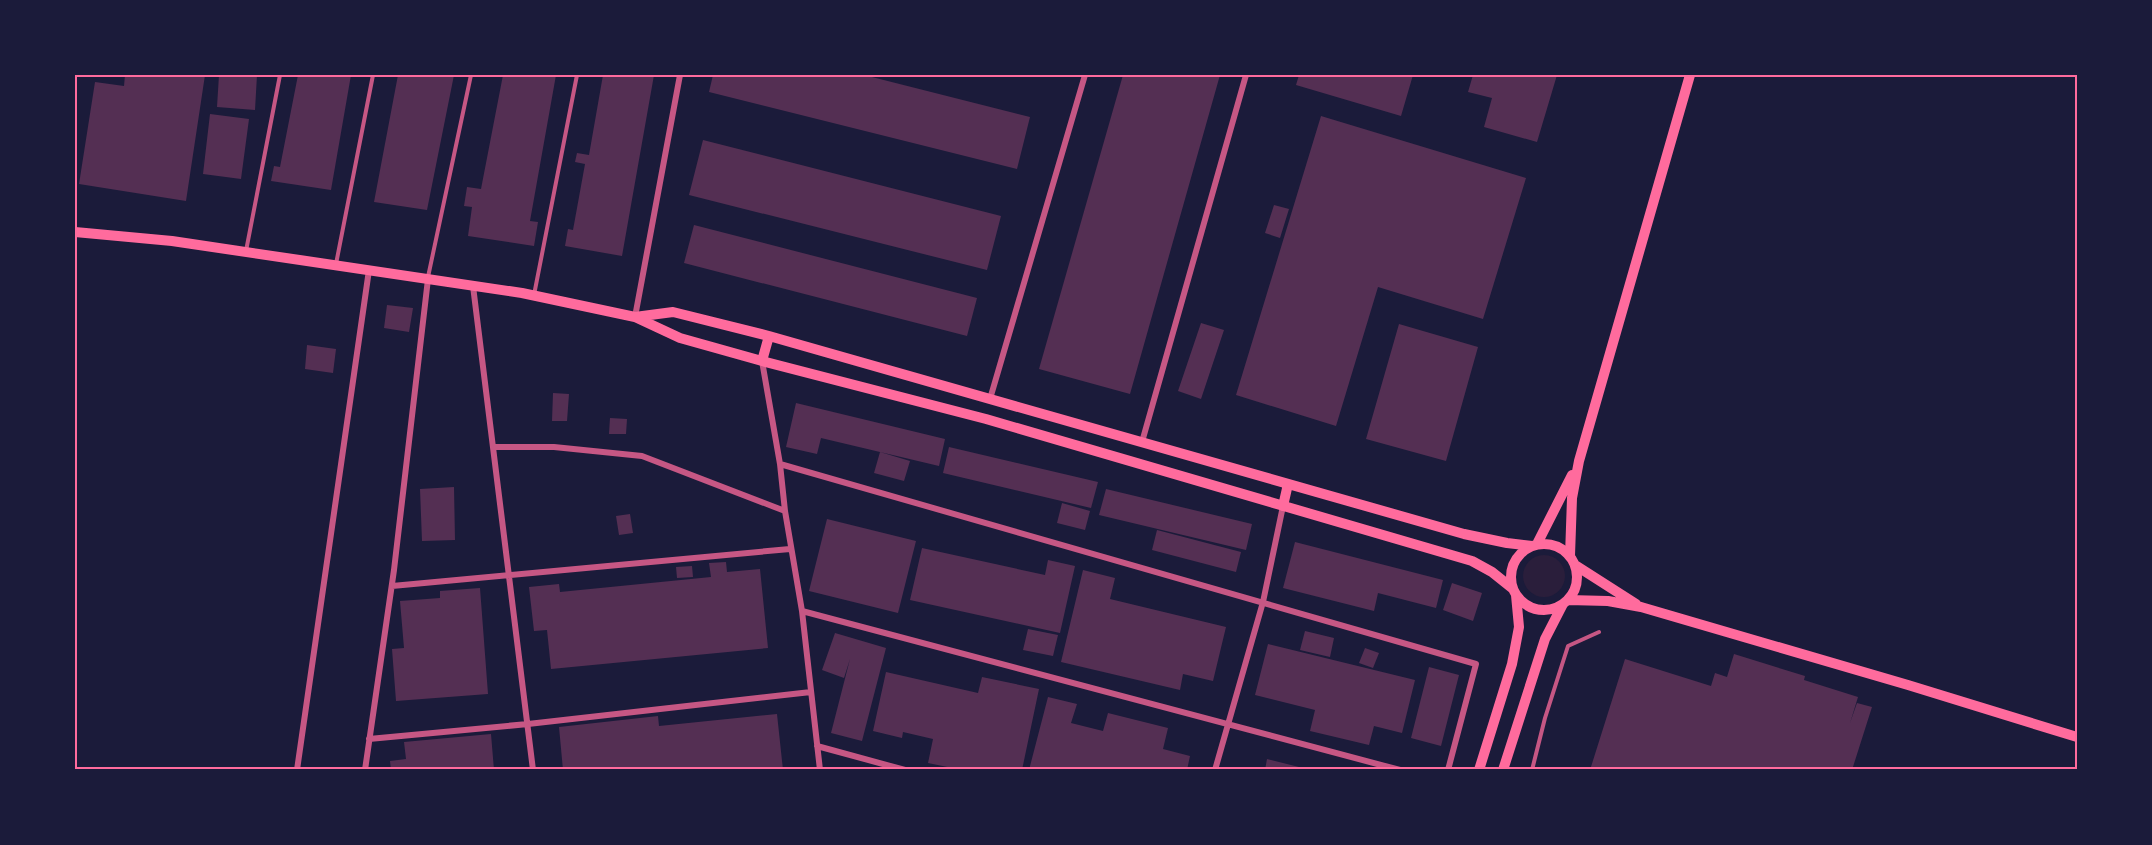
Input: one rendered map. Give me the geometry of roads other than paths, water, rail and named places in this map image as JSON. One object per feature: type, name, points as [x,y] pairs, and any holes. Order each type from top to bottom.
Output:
[{"type":"main road","points":[[1503,770],[1545,639],[1576,584],[1572,560],[1572,498],[1579,461],[1690,75]]},
{"type":"main road","points":[[75,232],[172,241],[473,285],[635,317],[680,338],[986,419],[1472,561],[1492,572],[1529,607],[1555,608],[1566,602],[1608,601],[1641,607],[1908,684],[2077,737]]},
{"type":"main road","points":[[635,317],[673,312],[768,336],[1464,534],[1508,543],[1555,546],[1641,607]]},
{"type":"main road","points":[[762,361],[768,336]]},
{"type":"main road","points":[[986,419],[990,399]]},
{"type":"main road","points":[[1479,770],[1514,655],[1519,627],[1512,568],[1516,558],[1523,551],[1535,545],[1579,461]]},
{"type":"main road","points":[[1283,506],[1288,484]]},
{"type":"street","points":[[635,317],[680,75]]},
{"type":"street","points":[[990,399],[1085,75]]},
{"type":"street","points":[[1142,442],[1246,75]]},
{"type":"street","points":[[297,770],[369,270]]},
{"type":"street","points":[[365,770],[392,586],[428,279]]},
{"type":"street","points":[[473,285],[533,770]]},
{"type":"street","points":[[762,361],[780,464],[790,549],[802,611],[820,770]]},
{"type":"street","points":[[493,447],[554,447],[642,456],[785,512]]},
{"type":"street","points":[[780,464],[1476,664],[1448,770]]},
{"type":"street","points":[[1215,770],[1263,603],[1283,506]]},
{"type":"street","points":[[392,586],[790,549]]},
{"type":"street","points":[[802,611],[1400,770]]},
{"type":"street","points":[[369,739],[528,724],[811,692]]},
{"type":"street","points":[[817,746],[905,770]]},
{"type":"lane","points":[[246,252],[280,75]]},
{"type":"lane","points":[[336,265],[373,75]]},
{"type":"lane","points":[[428,279],[471,75]]},
{"type":"lane","points":[[534,296],[577,75]]},
{"type":"lane","points":[[1532,770],[1545,718],[1569,646],[1599,632]]}]
